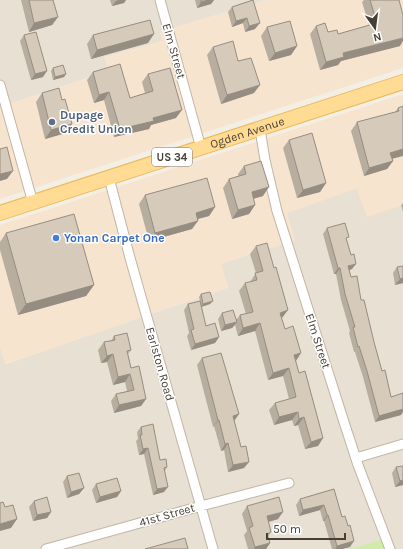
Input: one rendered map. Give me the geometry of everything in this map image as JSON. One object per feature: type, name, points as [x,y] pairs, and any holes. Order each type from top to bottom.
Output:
[{"type":"main road","name":"Ogden Avenue","points":[[0,213],[403,82]]},
{"type":"street","name":"Elm Street","points":[[160,0],[201,148]]},
{"type":"street","points":[[0,85],[33,203]]},
{"type":"street","name":"Elm Street","points":[[260,129],[265,160],[277,212],[356,458],[390,549]]},
{"type":"street","name":"Earlston Road","points":[[109,178],[130,258],[213,549]]},
{"type":"street","points":[[356,458],[403,444]]},
{"type":"street","name":"41st Street","points":[[46,549],[289,483]]},
{"type":"shaded area","points":[[0,0],[266,0],[160,32],[163,41],[104,57],[109,71],[0,107]]},
{"type":"shaded area","points":[[266,0],[403,0],[403,68],[0,199],[0,107],[109,71],[104,57],[163,41],[160,32]]},
{"type":"shaded area","points":[[403,94],[403,205],[367,217],[357,188],[287,213],[295,240],[221,264],[228,288],[5,364],[0,347],[0,225]]},
{"type":"shaded area","points":[[357,188],[403,205],[403,549],[0,549],[0,347],[6,364],[228,287],[220,264],[295,240],[286,213]]},
{"type":"green space","points":[[385,539],[388,549],[349,549]]},
{"type":"building","points":[[29,0],[53,0],[58,17],[34,23]]},
{"type":"building","points":[[253,0],[260,23],[249,26],[247,18],[236,21],[232,7]]},
{"type":"building","points":[[370,0],[399,0],[403,15],[403,38],[343,53],[344,57],[326,62],[316,26],[325,23],[328,32],[337,30],[338,34],[377,23]]},
{"type":"building","points":[[150,20],[154,34],[97,50],[93,35]]},
{"type":"building","points":[[290,21],[297,46],[275,53],[267,27]]},
{"type":"building","points":[[36,32],[47,71],[35,74],[24,35]]},
{"type":"building","points":[[233,41],[238,61],[251,58],[260,85],[227,95],[213,47]]},
{"type":"building","points":[[120,64],[130,98],[153,91],[148,74],[170,68],[182,110],[153,118],[154,121],[120,129],[109,92],[99,95],[93,72]]},
{"type":"building","points":[[63,65],[66,74],[55,77],[53,68]]},
{"type":"building","points":[[59,88],[62,100],[65,99],[72,124],[51,130],[42,93]]},
{"type":"building","points":[[403,106],[403,149],[390,153],[393,161],[369,168],[357,122],[399,111],[398,108]]},
{"type":"building","points":[[312,133],[326,183],[303,190],[289,140]]},
{"type":"building","points":[[7,147],[13,171],[0,174],[0,149]]},
{"type":"building","points":[[261,161],[269,187],[252,192],[255,205],[238,210],[229,179],[246,174],[244,166]]},
{"type":"building","points":[[207,178],[215,207],[196,213],[198,221],[155,233],[145,195]]},
{"type":"building","points":[[74,214],[94,285],[26,304],[6,233]]},
{"type":"building","points":[[345,223],[349,237],[346,238],[351,255],[354,254],[356,264],[348,266],[351,277],[357,276],[361,300],[364,300],[382,371],[385,370],[391,397],[403,393],[403,409],[379,416],[367,371],[359,346],[358,347],[353,327],[355,327],[345,294],[340,268],[338,268],[327,228]]},
{"type":"building","points":[[267,243],[274,268],[276,267],[288,310],[280,313],[285,329],[293,326],[301,353],[294,355],[299,373],[305,371],[323,438],[311,442],[304,417],[299,419],[298,412],[279,417],[275,403],[296,397],[289,368],[273,373],[260,323],[243,328],[240,315],[253,312],[245,283],[257,280],[255,273],[263,271],[256,246]]},
{"type":"building","points":[[403,266],[403,278],[400,279],[397,267]]},
{"type":"building","points":[[210,292],[213,301],[203,304],[201,294]]},
{"type":"building","points":[[200,301],[206,326],[215,323],[219,337],[195,344],[191,330],[194,329],[188,304]]},
{"type":"building","points":[[233,310],[237,322],[225,325],[222,313]]},
{"type":"building","points":[[127,333],[131,350],[127,351],[131,368],[139,366],[146,399],[119,405],[116,394],[134,390],[130,374],[118,377],[113,354],[107,356],[104,342],[115,340],[114,336]]},
{"type":"building","points":[[221,353],[239,414],[233,416],[241,447],[246,446],[249,462],[233,465],[228,443],[225,444],[218,420],[202,358]]},
{"type":"building","points":[[153,424],[160,460],[166,459],[167,467],[164,468],[168,487],[157,489],[148,448],[143,449],[140,435],[142,435],[141,427]]},
{"type":"building","points":[[403,466],[403,480],[400,481],[396,467]]},
{"type":"building","points":[[79,473],[84,488],[71,492],[67,476]]},
{"type":"building","points":[[117,478],[121,491],[100,497],[96,484]]},
{"type":"building","points":[[334,489],[342,517],[345,516],[348,526],[350,525],[354,541],[337,546],[324,505],[303,510],[300,499]]},
{"type":"building","points":[[47,497],[51,512],[37,515],[34,501]]},
{"type":"building","points":[[279,497],[283,512],[267,516],[271,532],[267,534],[270,543],[255,547],[249,528],[253,526],[247,506]]},
{"type":"building","points":[[3,502],[5,507],[13,505],[17,519],[0,524],[0,503]]},
{"type":"building","points":[[185,538],[188,549],[145,549]]},
{"type":"place","name":"Dupage Credit Union","points":[[52,122]]},
{"type":"place","name":"Yonan Carpet One","points":[[56,238]]}]
